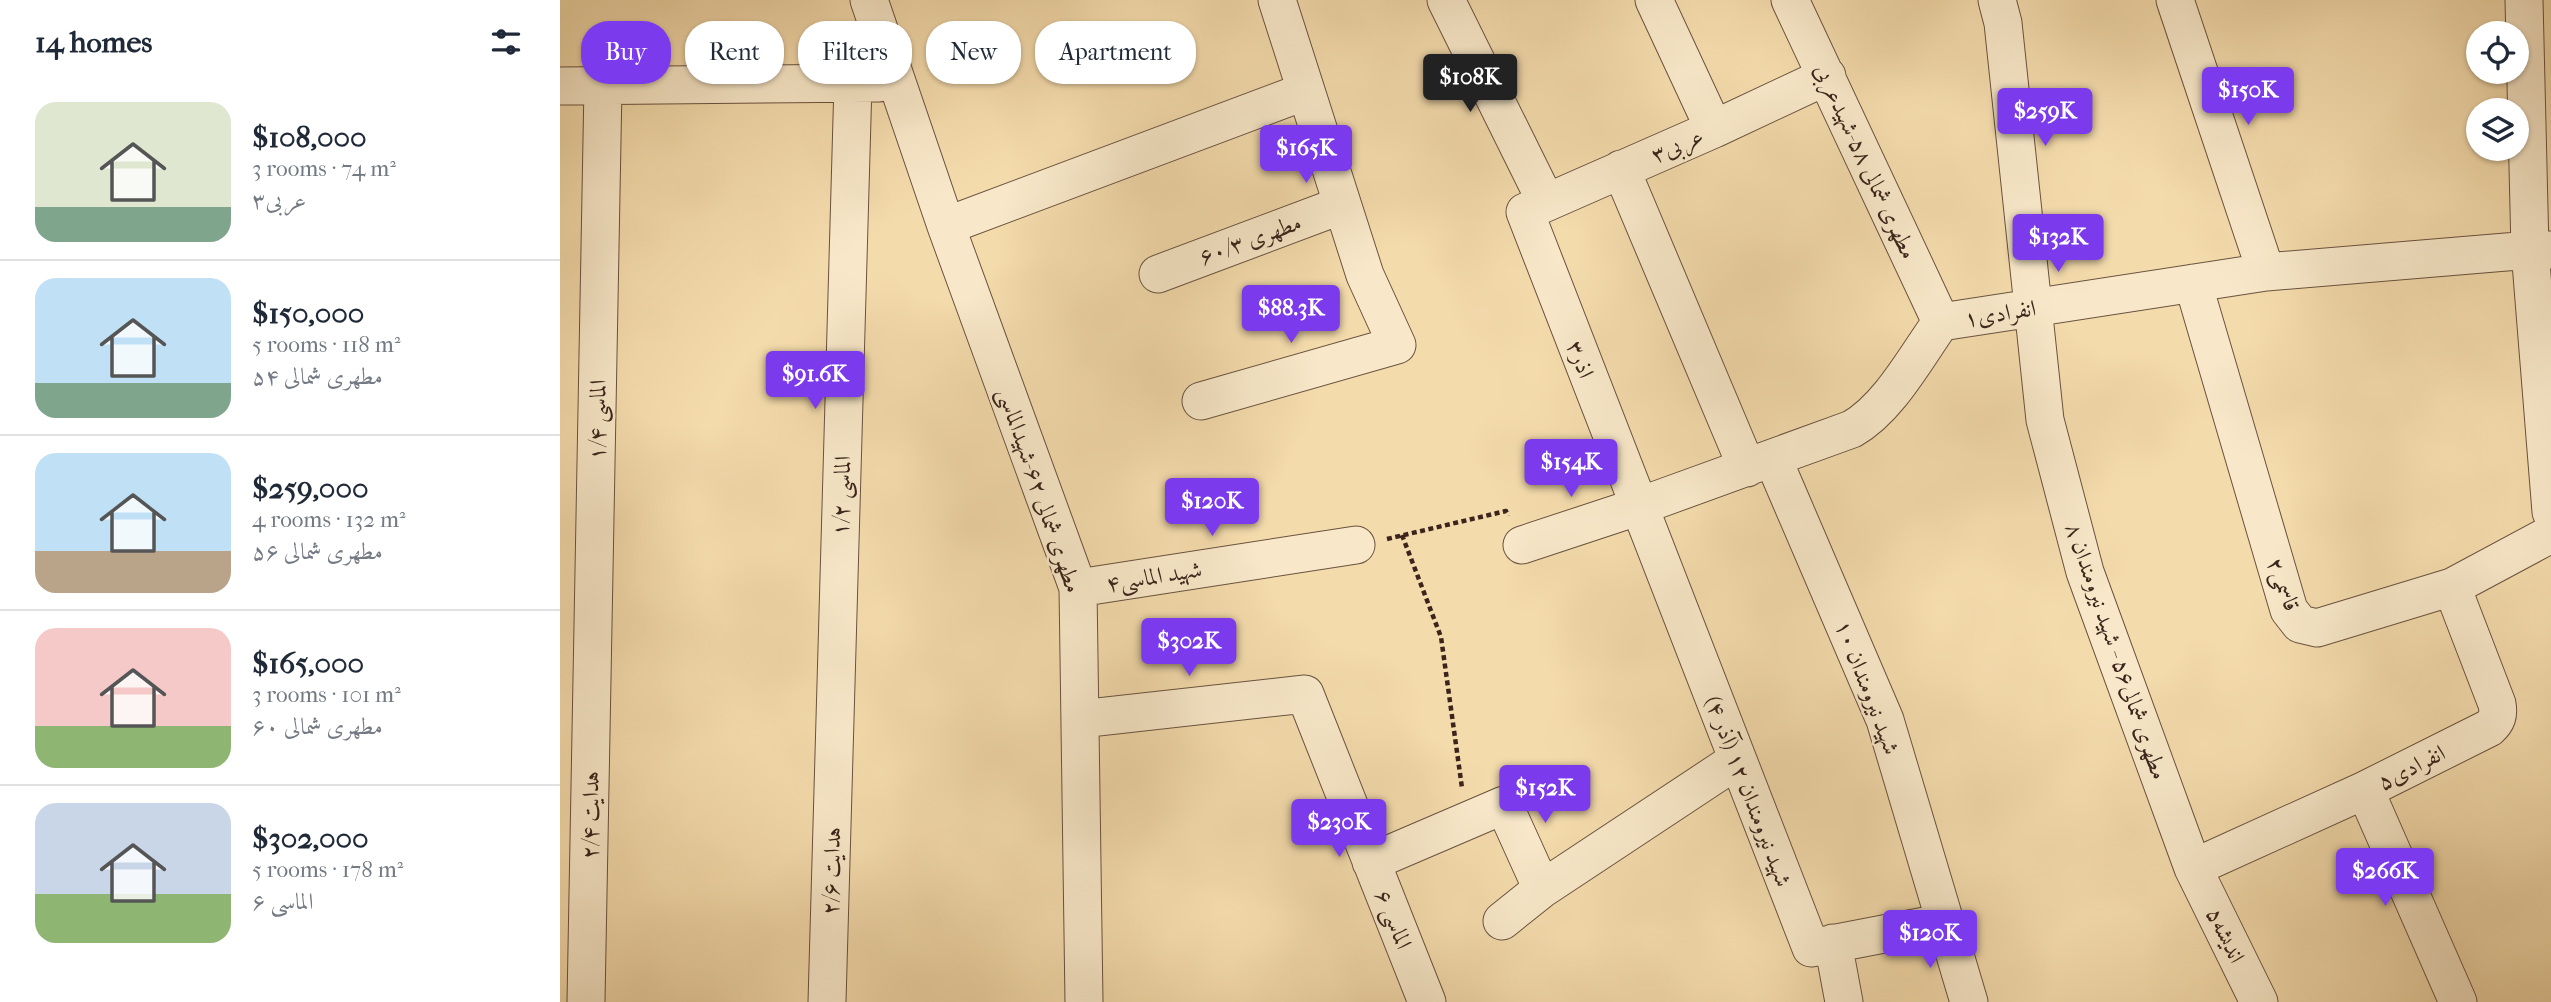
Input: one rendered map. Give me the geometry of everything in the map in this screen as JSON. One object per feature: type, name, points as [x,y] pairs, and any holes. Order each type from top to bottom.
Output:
[{"type":"street","name":"مطهری شمالی ۶۲-شهیدالماسی","points":[[869,0],[876,21]]},
{"type":"street","points":[[1201,401],[1397,345],[1365,275],[1277,0]]},
{"type":"street","name":"اذر۳","points":[[1446,0],[1535,207],[1637,507]]},
{"type":"street","points":[[1654,0],[1714,129]]},
{"type":"street","name":"مطهری شمالی ۵۸-شهیدعربی","points":[[1790,0],[1941,322]]},
{"type":"street","name":"مطهری شمالی۵۶ - شهید نیرومندان ۸","points":[[1997,0],[2003,23],[2045,420],[2085,572],[2193,868]]},
{"type":"street","points":[[2175,0],[2266,272]]},
{"type":"street","points":[[2524,0],[2540,250],[2551,512]]},
{"type":"street","name":"عربی۳","points":[[1535,207],[1714,129],[1827,75]]},
{"type":"street","points":[[560,86],[798,84]]},
{"type":"street","name":"الماسی ۱/۲","points":[[835,740],[853,84]]},
{"type":"street","name":"مطهری شمالی ۶۲-شهیدالماسی","points":[[897,84],[946,226],[1078,588],[1084,1002]]},
{"type":"street","name":"الماسی ۱/۴","points":[[591,754],[603,86]]},
{"type":"street","points":[[946,226],[1306,91]]},
{"type":"street","name":"شهید نیرومندان ۱۰","points":[[1621,169],[1885,720],[1969,1002]]},
{"type":"street","name":"مطهری ۶۰/۳","points":[[1158,274],[1342,205]]},
{"type":"street","name":"انفرادی۱","points":[[1637,507],[1852,429],[1867,421],[1941,322],[2266,272],[2540,250]]},
{"type":"street","name":"قاسمی۲","points":[[2193,283],[2289,610],[2300,624],[2317,628],[2452,587],[2551,534]]},
{"type":"street","points":[[1522,545],[1637,507]]},
{"type":"street","name":"شهید نیرومندان ۱۲ (آذر ۴)","points":[[1637,507],[1811,948],[1946,922]]},
{"type":"street","name":"شهید الماسی۴","points":[[1078,588],[1356,545]]},
{"type":"street","name":"انفرادی۵","points":[[2193,868],[2365,790],[2489,728],[2496,722],[2497,704],[2452,587]]},
{"type":"street","name":"الماسی ۶","points":[[1080,719],[1305,694],[1427,1002]]},
{"type":"street","name":"هدایت ۲/۶","points":[[827,1002],[835,740]]},
{"type":"street","name":"هدایت ۲/۴","points":[[586,1002],[591,754]]},
{"type":"street","points":[[1502,921],[1542,889],[1737,760]]},
{"type":"street","points":[[2365,790],[2458,1002]]},
{"type":"street","points":[[1371,862],[1504,805],[1542,889]]},
{"type":"street","name":"اندیشه۵","points":[[2193,868],[2259,1002]]},
{"type":"street","points":[[1833,943],[1844,1002]]},
{"type":"path","points":[[1472,819],[1459,778],[1441,637],[1402,535],[1506,511],[1522,545]]}]
